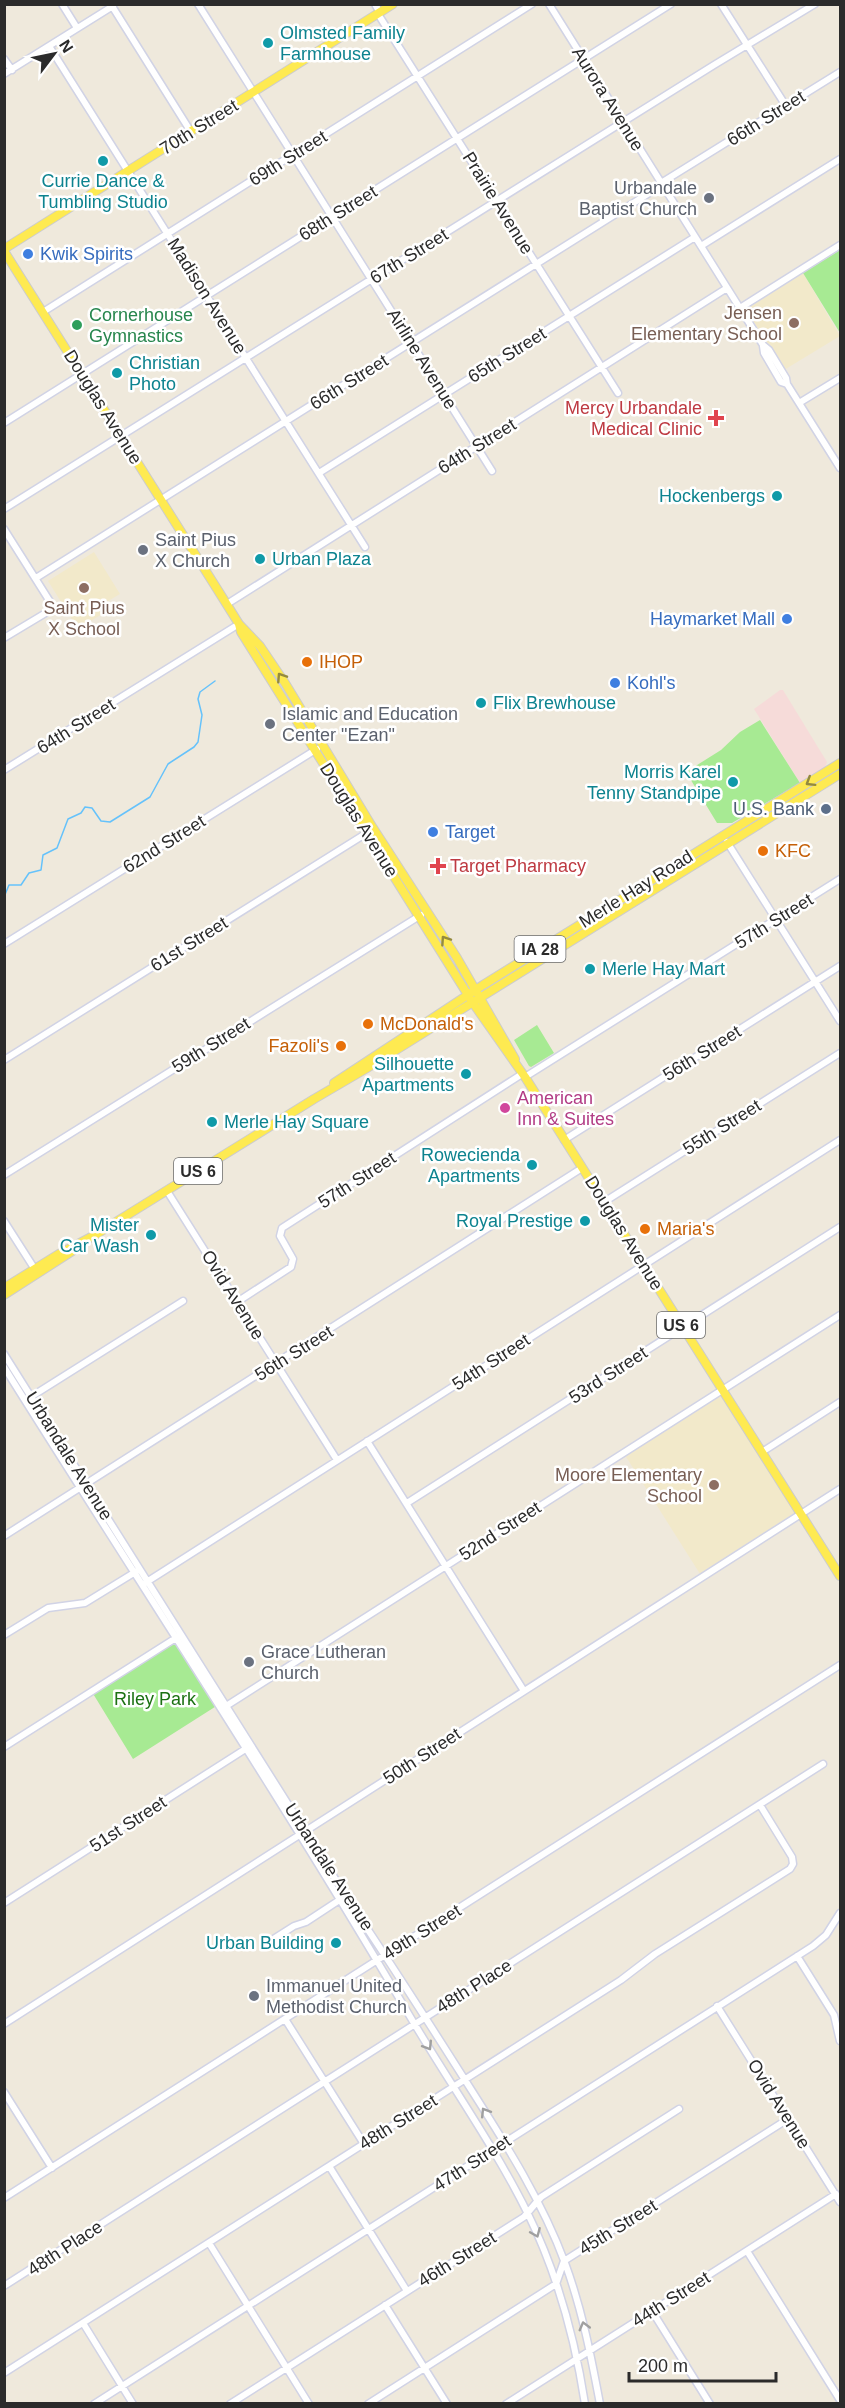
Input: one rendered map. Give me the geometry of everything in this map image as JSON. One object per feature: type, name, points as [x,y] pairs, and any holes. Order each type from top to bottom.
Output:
[{"type":"main road","name":"70th Street","points":[[4,250],[393,4]]},
{"type":"main road","name":"Douglas Avenue","points":[[4,250],[316,750],[476,990],[523,1075]]},
{"type":"main road","name":"Douglas Avenue","points":[[239,624],[247,630],[268,657],[324,744],[370,831]]},
{"type":"main road","name":"Merle Hay Road","points":[[314,1099],[357,1067],[467,995],[840,763]]},
{"type":"main road","name":"Merle Hay Road","points":[[4,1288],[36,1271],[473,1003],[840,774]]},
{"type":"main road","name":"Douglas Avenue","points":[[423,912],[467,995],[523,1075],[840,1576]]},
{"type":"main road","name":"Merle Hay Road","points":[[4,1295],[36,1271]]},
{"type":"street","points":[[63,4],[77,28]]},
{"type":"street","name":"Airline Avenue","points":[[198,4],[492,471]]},
{"type":"street","name":"Prairie Avenue","points":[[375,4],[618,393]]},
{"type":"street","name":"69th Street","points":[[43,312],[532,4]]},
{"type":"street","name":"Aurora Avenue","points":[[549,4],[763,345],[764,353],[781,382],[787,384],[840,468]]},
{"type":"street","name":"68th Street","points":[[4,423],[671,4]]},
{"type":"street","points":[[721,4],[786,106]]},
{"type":"street","name":"67th Street","points":[[4,509],[815,4]]},
{"type":"street","points":[[4,74],[113,5],[191,132]]},
{"type":"street","name":"Madison Avenue","points":[[49,46],[365,547]]},
{"type":"street","points":[[4,59],[12,70]]},
{"type":"street","name":"66th Street","points":[[36,578],[840,72]]},
{"type":"street","points":[[701,246],[840,159]]},
{"type":"street","name":"65th Street","points":[[319,473],[695,237]]},
{"type":"street","points":[[740,308],[840,245]]},
{"type":"street","name":"64th Street","points":[[227,604],[727,288]]},
{"type":"street","points":[[799,403],[840,378]]},
{"type":"street","points":[[4,529],[54,608],[4,638]]},
{"type":"street","name":"64th Street","points":[[4,770],[239,624]]},
{"type":"street","name":"62nd Street","points":[[4,944],[324,744]]},
{"type":"street","name":"61st Street","points":[[4,1060],[370,831]]},
{"type":"street","points":[[721,836],[728,843],[840,1021]]},
{"type":"street","name":"57th Street","points":[[237,1302],[291,1267],[293,1259],[280,1236],[282,1228],[523,1075],[840,879]]},
{"type":"street","name":"59th Street","points":[[4,1175],[423,912]]},
{"type":"street","name":"56th Street","points":[[564,1140],[840,966]]},
{"type":"street","name":"55th Street","points":[[603,1202],[840,1053]]},
{"type":"street","name":"54th Street","points":[[145,1583],[840,1140]]},
{"type":"street","name":"56th Street","points":[[4,1536],[582,1168]]},
{"type":"street","name":"Ovid Avenue","points":[[167,1191],[337,1460]]},
{"type":"street","points":[[4,1221],[36,1271]]},
{"type":"street","name":"53rd Street","points":[[406,1503],[840,1227]]},
{"type":"street","points":[[28,1398],[183,1301]]},
{"type":"street","name":"52nd Street","points":[[223,1708],[840,1315]]},
{"type":"street","name":"Urbandale Avenue","points":[[4,1354],[28,1398],[343,1898],[414,2024],[492,2150],[527,2213],[556,2284],[585,2403]]},
{"type":"street","name":"Urbandale Avenue","points":[[4,1366],[28,1398]]},
{"type":"street","points":[[762,1452],[840,1402]]},
{"type":"street","points":[[367,1441],[524,1691]]},
{"type":"street","name":"50th Street","points":[[4,2024],[840,1489]]},
{"type":"street","points":[[4,1635],[48,1608],[85,1603],[137,1571]]},
{"type":"street","points":[[4,1747],[178,1636]]},
{"type":"street","name":"49th Street","points":[[4,2199],[840,1665]]},
{"type":"street","name":"51st Street","points":[[4,1903],[248,1747]]},
{"type":"street","name":"48th Place","points":[[4,2286],[824,1764]]},
{"type":"street","name":"48th Street","points":[[4,2373],[621,1980],[655,1954],[790,1869],[793,1864],[792,1857],[760,1805]]},
{"type":"street","points":[[275,1938],[294,1926],[306,1922],[343,1898]]},
{"type":"street","name":"Urbandale Avenue","points":[[343,1898],[386,1954],[504,2142],[538,2201],[574,2290],[590,2350],[600,2403]]},
{"type":"street","name":"47th Street","points":[[94,2403],[797,1956],[826,1935],[840,1913]]},
{"type":"street","points":[[797,1956],[834,2015],[840,2041]]},
{"type":"street","name":"Ovid Avenue","points":[[717,2006],[840,2202]]},
{"type":"street","points":[[285,2019],[363,2144]]},
{"type":"street","points":[[4,2092],[52,2168]]},
{"type":"street","points":[[4,2110],[13,2105]]},
{"type":"street","name":"46th Street","points":[[230,2403],[527,2213],[538,2201],[679,2109]]},
{"type":"street","name":"45th Street","points":[[556,2284],[564,2261],[788,2119]]},
{"type":"street","points":[[329,2166],[407,2291]]},
{"type":"street","name":"44th Street","points":[[506,2403],[836,2194]]},
{"type":"street","points":[[208,2243],[309,2403]]},
{"type":"street","points":[[747,2251],[840,2400]]},
{"type":"street","points":[[368,2403],[556,2284]]},
{"type":"street","points":[[385,2305],[447,2403]]},
{"type":"street","points":[[652,2311],[710,2403]]},
{"type":"street","points":[[83,2323],[133,2403]]},
{"type":"shaded area","name":"Jensen Elementary School","points":[[803,273],[840,336],[784,370],[747,311],[749,307]]},
{"type":"shaded area","name":"Saint Pius X School","points":[[94,552],[120,594],[98,607],[102,614],[78,629],[48,581]]},
{"type":"shaded area","points":[[783,690],[827,762],[825,767],[800,783],[754,709]]},
{"type":"shaded area","name":"Moore Elementary School","points":[[722,1389],[801,1514],[702,1577],[623,1452]]},
{"type":"green space","points":[[840,250],[840,333],[803,273]]},
{"type":"green space","points":[[760,720],[800,783],[732,823],[717,823],[686,772],[721,750],[740,732]]},
{"type":"green space","points":[[537,1025],[554,1053],[531,1067],[514,1040]]},
{"type":"green space","name":"Riley Park","points":[[175,1639],[218,1705],[133,1759],[92,1692]]},
{"type":"waterway","points":[[4,897],[9,885],[21,885],[29,873],[41,870],[43,855],[57,848],[68,819],[81,813],[85,807],[92,808],[101,821],[110,822],[150,797],[168,764],[198,742],[202,715],[198,699],[200,692],[215,681]]},
{"type":"place","name":"Olmsted Family Farmhouse","points":[[268,43]]},
{"type":"place","name":"Currie Dance & Tumbling Studio","points":[[103,161]]},
{"type":"place","name":"Urbandale Baptist Church","points":[[709,198]]},
{"type":"place","name":"Kwik Spirits","points":[[28,254]]},
{"type":"place","name":"Jensen Elementary School","points":[[794,323]]},
{"type":"place","name":"Cornerhouse Gymnastics","points":[[77,325]]},
{"type":"place","name":"Christian Photo","points":[[117,373]]},
{"type":"place","name":"Mercy Urbandale Medical Clinic","points":[[716,418]]},
{"type":"place","name":"Hockenbergs","points":[[777,496]]},
{"type":"place","name":"Saint Pius X Church","points":[[143,550]]},
{"type":"place","name":"Urban Plaza","points":[[260,559]]},
{"type":"place","name":"Saint Pius X School","points":[[84,588]]},
{"type":"place","name":"Haymarket Mall","points":[[787,619]]},
{"type":"place","name":"IHOP","points":[[307,662]]},
{"type":"place","name":"Kohl's","points":[[615,683]]},
{"type":"place","name":"Flix Brewhouse","points":[[481,703]]},
{"type":"place","name":"Islamic and Education Center \"Ezan\"","points":[[270,724]]},
{"type":"place","name":"Morris Karel Tenny Standpipe","points":[[733,782]]},
{"type":"place","name":"U.S. Bank","points":[[826,809]]},
{"type":"place","name":"Target","points":[[433,832]]},
{"type":"place","name":"KFC","points":[[763,851]]},
{"type":"place","name":"Target Pharmacy","points":[[438,866]]},
{"type":"place","name":"Merle Hay Mart","points":[[590,969]]},
{"type":"place","name":"McDonald's","points":[[368,1024]]},
{"type":"place","name":"Fazoli's","points":[[341,1046]]},
{"type":"place","name":"Silhouette Apartments","points":[[466,1074]]},
{"type":"place","name":"American Inn & Suites","points":[[505,1108]]},
{"type":"place","name":"Merle Hay Square","points":[[212,1122]]},
{"type":"place","name":"Rowecienda Apartments","points":[[532,1165]]},
{"type":"place","name":"Royal Prestige","points":[[585,1221]]},
{"type":"place","name":"Maria's","points":[[645,1229]]},
{"type":"place","name":"Mister Car Wash","points":[[151,1235]]},
{"type":"place","name":"Moore Elementary School","points":[[714,1485]]},
{"type":"place","name":"Grace Lutheran Church","points":[[249,1662]]},
{"type":"place","name":"Urban Building","points":[[336,1943]]},
{"type":"place","name":"Immanuel United Methodist Church","points":[[254,1996]]}]
